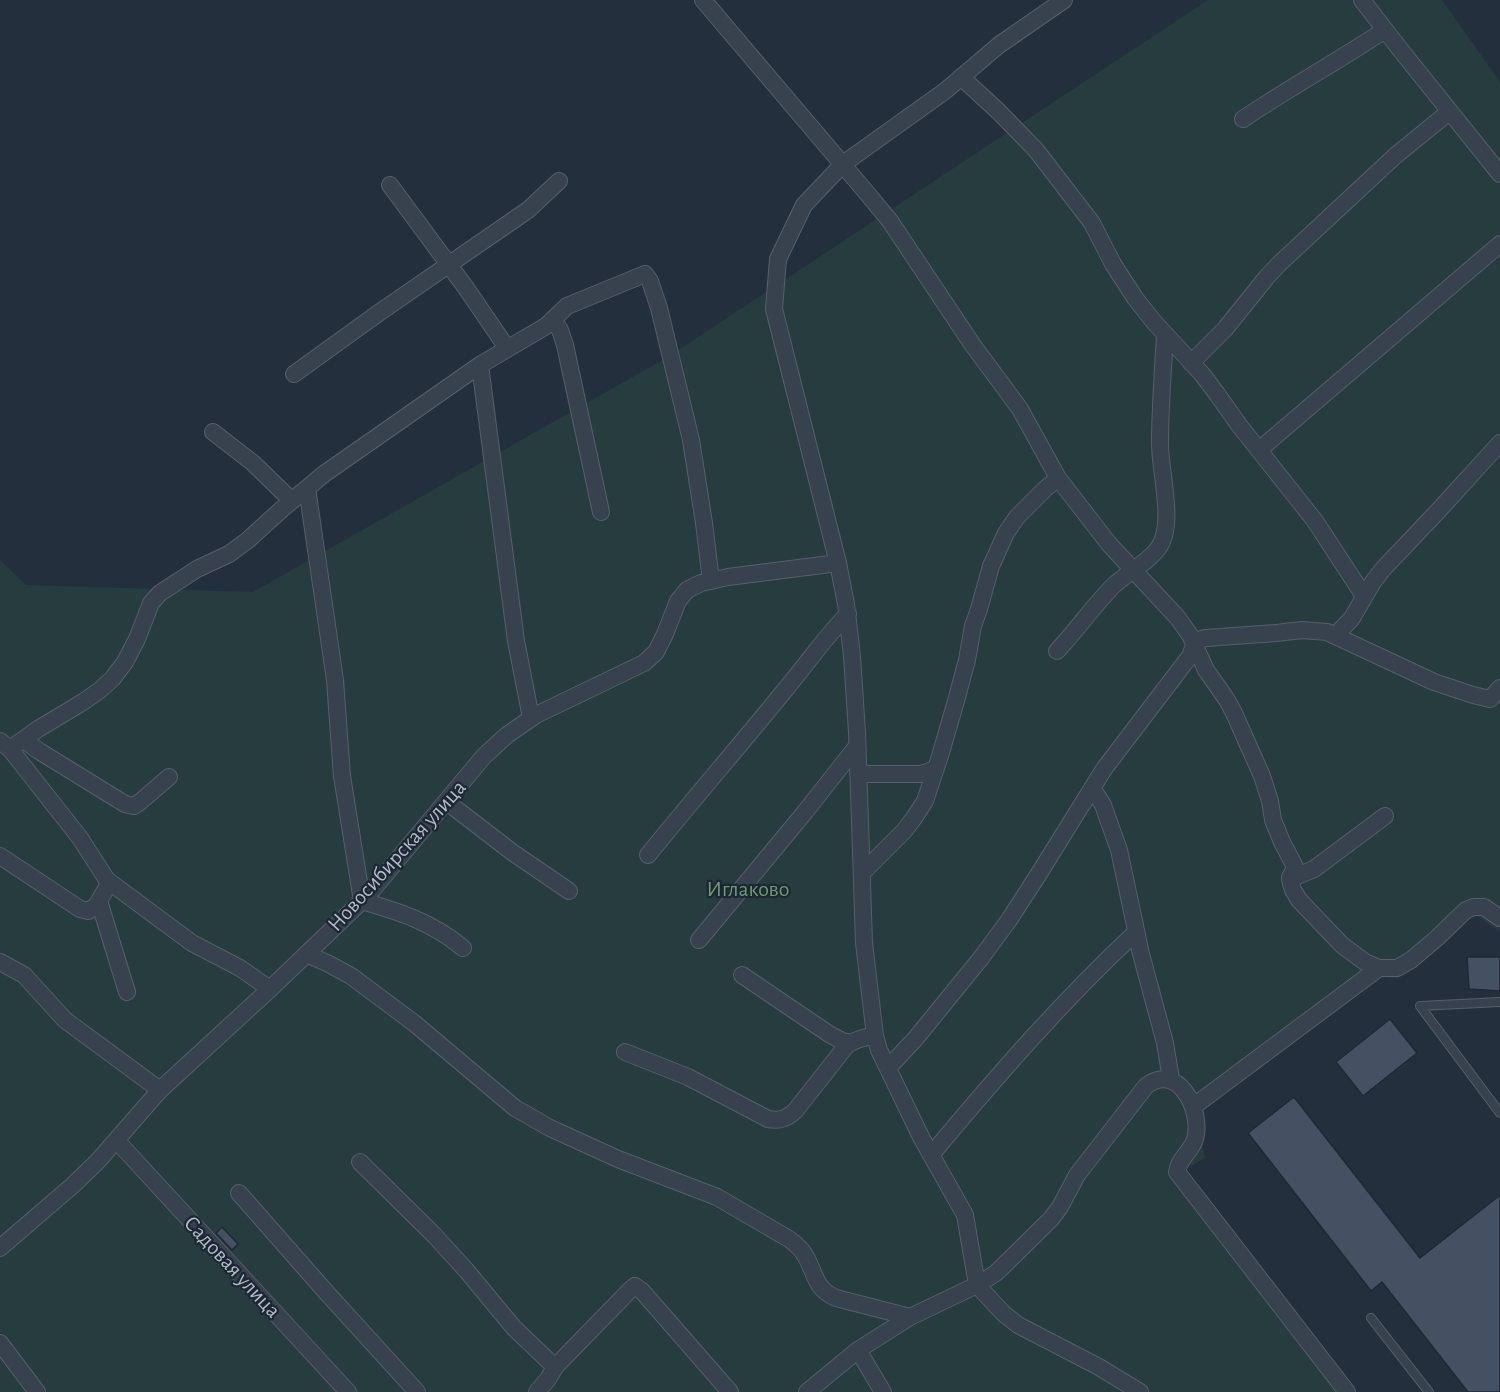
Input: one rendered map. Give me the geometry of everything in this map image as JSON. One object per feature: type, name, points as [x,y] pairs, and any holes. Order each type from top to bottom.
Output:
[{"type":"street","points":[[704,0],[890,221],[972,344],[1020,409],[1058,478],[1109,544],[1177,617],[1194,643],[1201,661],[1234,713],[1262,776],[1273,820],[1294,865],[1290,879],[1299,900],[1342,945],[1365,962],[1379,968],[1397,968],[1411,960],[1466,910],[1484,907],[1500,918]]},
{"type":"street","points":[[1064,0],[999,45],[945,91],[843,164],[804,205],[778,259],[774,309],[838,563],[848,614],[857,746],[864,943],[875,1036],[879,1050],[921,1137],[965,1215],[976,1285],[1018,1325],[1099,1367],[1140,1392]]},
{"type":"street","points":[[1362,0],[1500,174]]},
{"type":"street","points":[[1243,119],[1385,30]]},
{"type":"street","points":[[961,77],[1036,150],[1092,223],[1122,280],[1141,306],[1217,394],[1315,521],[1364,596]]},
{"type":"street","points":[[1191,363],[1226,329],[1279,264],[1389,162],[1449,112]]},
{"type":"street","points":[[294,374],[528,210],[559,181]]},
{"type":"street","points":[[390,185],[507,348]]},
{"type":"street","points":[[1259,450],[1500,244]]},
{"type":"street","points":[[11,743],[83,702],[113,678],[125,662],[151,603],[160,593],[196,568],[229,554],[324,474],[480,365],[546,326],[567,306],[645,274],[650,281],[691,440],[711,581]]},
{"type":"street","points":[[553,319],[565,345],[601,513]]},
{"type":"street","points":[[1058,651],[1114,585],[1159,549],[1165,535],[1166,514],[1160,445],[1165,334]]},
{"type":"street","points":[[480,365],[516,640],[531,718]]},
{"type":"street","points":[[213,432],[253,463],[292,501]]},
{"type":"street","points":[[1336,636],[1352,618],[1383,569],[1500,443]]},
{"type":"street","points":[[861,873],[903,831],[925,801],[967,660],[972,626],[991,567],[1006,533],[1017,517],[1058,478]]},
{"type":"street","points":[[307,488],[335,680],[342,776],[362,901],[435,927],[462,948]]},
{"type":"street","name":"Новосибирская улица","points":[[0,1248],[98,1162],[160,1090],[362,901],[484,756],[507,735],[531,718],[565,700],[644,663],[656,652],[678,601],[687,590],[701,583],[728,577],[838,563]]},
{"type":"street","points":[[648,855],[829,634],[848,614]]},
{"type":"street","points":[[888,1068],[916,1038],[1009,920],[1092,788],[1119,748],[1190,656],[1194,643],[1206,638],[1302,630],[1327,632],[1434,682],[1473,695],[1490,699],[1500,688]]},
{"type":"street","points":[[11,743],[39,751],[126,804],[134,806],[169,777]]},
{"type":"street","points":[[11,743],[80,838],[107,880],[192,943],[240,968],[270,989]]},
{"type":"street","points":[[699,940],[857,746]]},
{"type":"street","points":[[858,774],[920,774],[936,768]]},
{"type":"street","points":[[1092,788],[1103,805],[1119,850],[1136,932],[1165,1043],[1171,1079]]},
{"type":"street","points":[[447,802],[512,852],[569,891]]},
{"type":"street","points":[[1290,879],[1314,869],[1384,816]]},
{"type":"street","points":[[0,856],[80,909],[88,910],[96,906],[110,882]]},
{"type":"street","points":[[99,901],[127,992]]},
{"type":"street","points":[[931,1155],[1024,1046],[1099,967],[1136,932]]},
{"type":"street","points":[[306,954],[351,976],[414,1023],[515,1108],[529,1117],[618,1159],[717,1197],[789,1239],[806,1257],[818,1285],[826,1293],[836,1298],[910,1317]]},
{"type":"street","points":[[0,962],[24,975],[65,1020],[160,1090]]},
{"type":"street","points":[[1194,1106],[1379,968]]},
{"type":"street","points":[[742,975],[829,1034],[851,1043]]},
{"type":"street","points":[[625,1052],[688,1077],[768,1119],[779,1120],[788,1118],[795,1111],[847,1045],[862,1038],[875,1036]]},
{"type":"street","points":[[807,1392],[858,1350],[910,1317],[996,1273],[1052,1219],[1077,1175],[1146,1086],[1153,1080],[1162,1078],[1171,1079],[1187,1094],[1194,1106],[1197,1123],[1192,1148],[1178,1166],[1177,1172],[1347,1392]]},
{"type":"street","name":"Садовая улица","points":[[117,1141],[348,1392]]},
{"type":"street","points":[[360,1162],[434,1235],[514,1329],[555,1367]]},
{"type":"street","points":[[239,1193],[417,1392]]},
{"type":"street","points":[[537,1392],[555,1367],[635,1286],[642,1291],[730,1392]]},
{"type":"street","points":[[0,1343],[38,1392]]},
{"type":"street","points":[[858,1350],[883,1392]]},
{"type":"lane","points":[[1500,1002],[1420,1006],[1500,1113]]},
{"type":"lane","points":[[1371,1318],[1429,1392]]},
{"type":"green space","name":"Иглаково","points":[[1208,0],[1442,0],[1500,82],[1500,932],[1473,913],[1397,979],[1374,975],[1195,1117],[1205,1158],[1181,1171],[1351,1392],[0,1392],[0,560],[26,585],[253,592],[668,357]]},
{"type":"building","points":[[1467,957],[1500,957],[1500,991],[1469,989]]},
{"type":"building","points":[[1390,1019],[1417,1053],[1363,1096],[1336,1062]]},
{"type":"building","points":[[1294,1097],[1420,1258],[1500,1195],[1500,1392],[1468,1392],[1382,1282],[1371,1291],[1248,1133]]},
{"type":"building","points":[[222,1227],[238,1244],[232,1250],[216,1233]]}]
